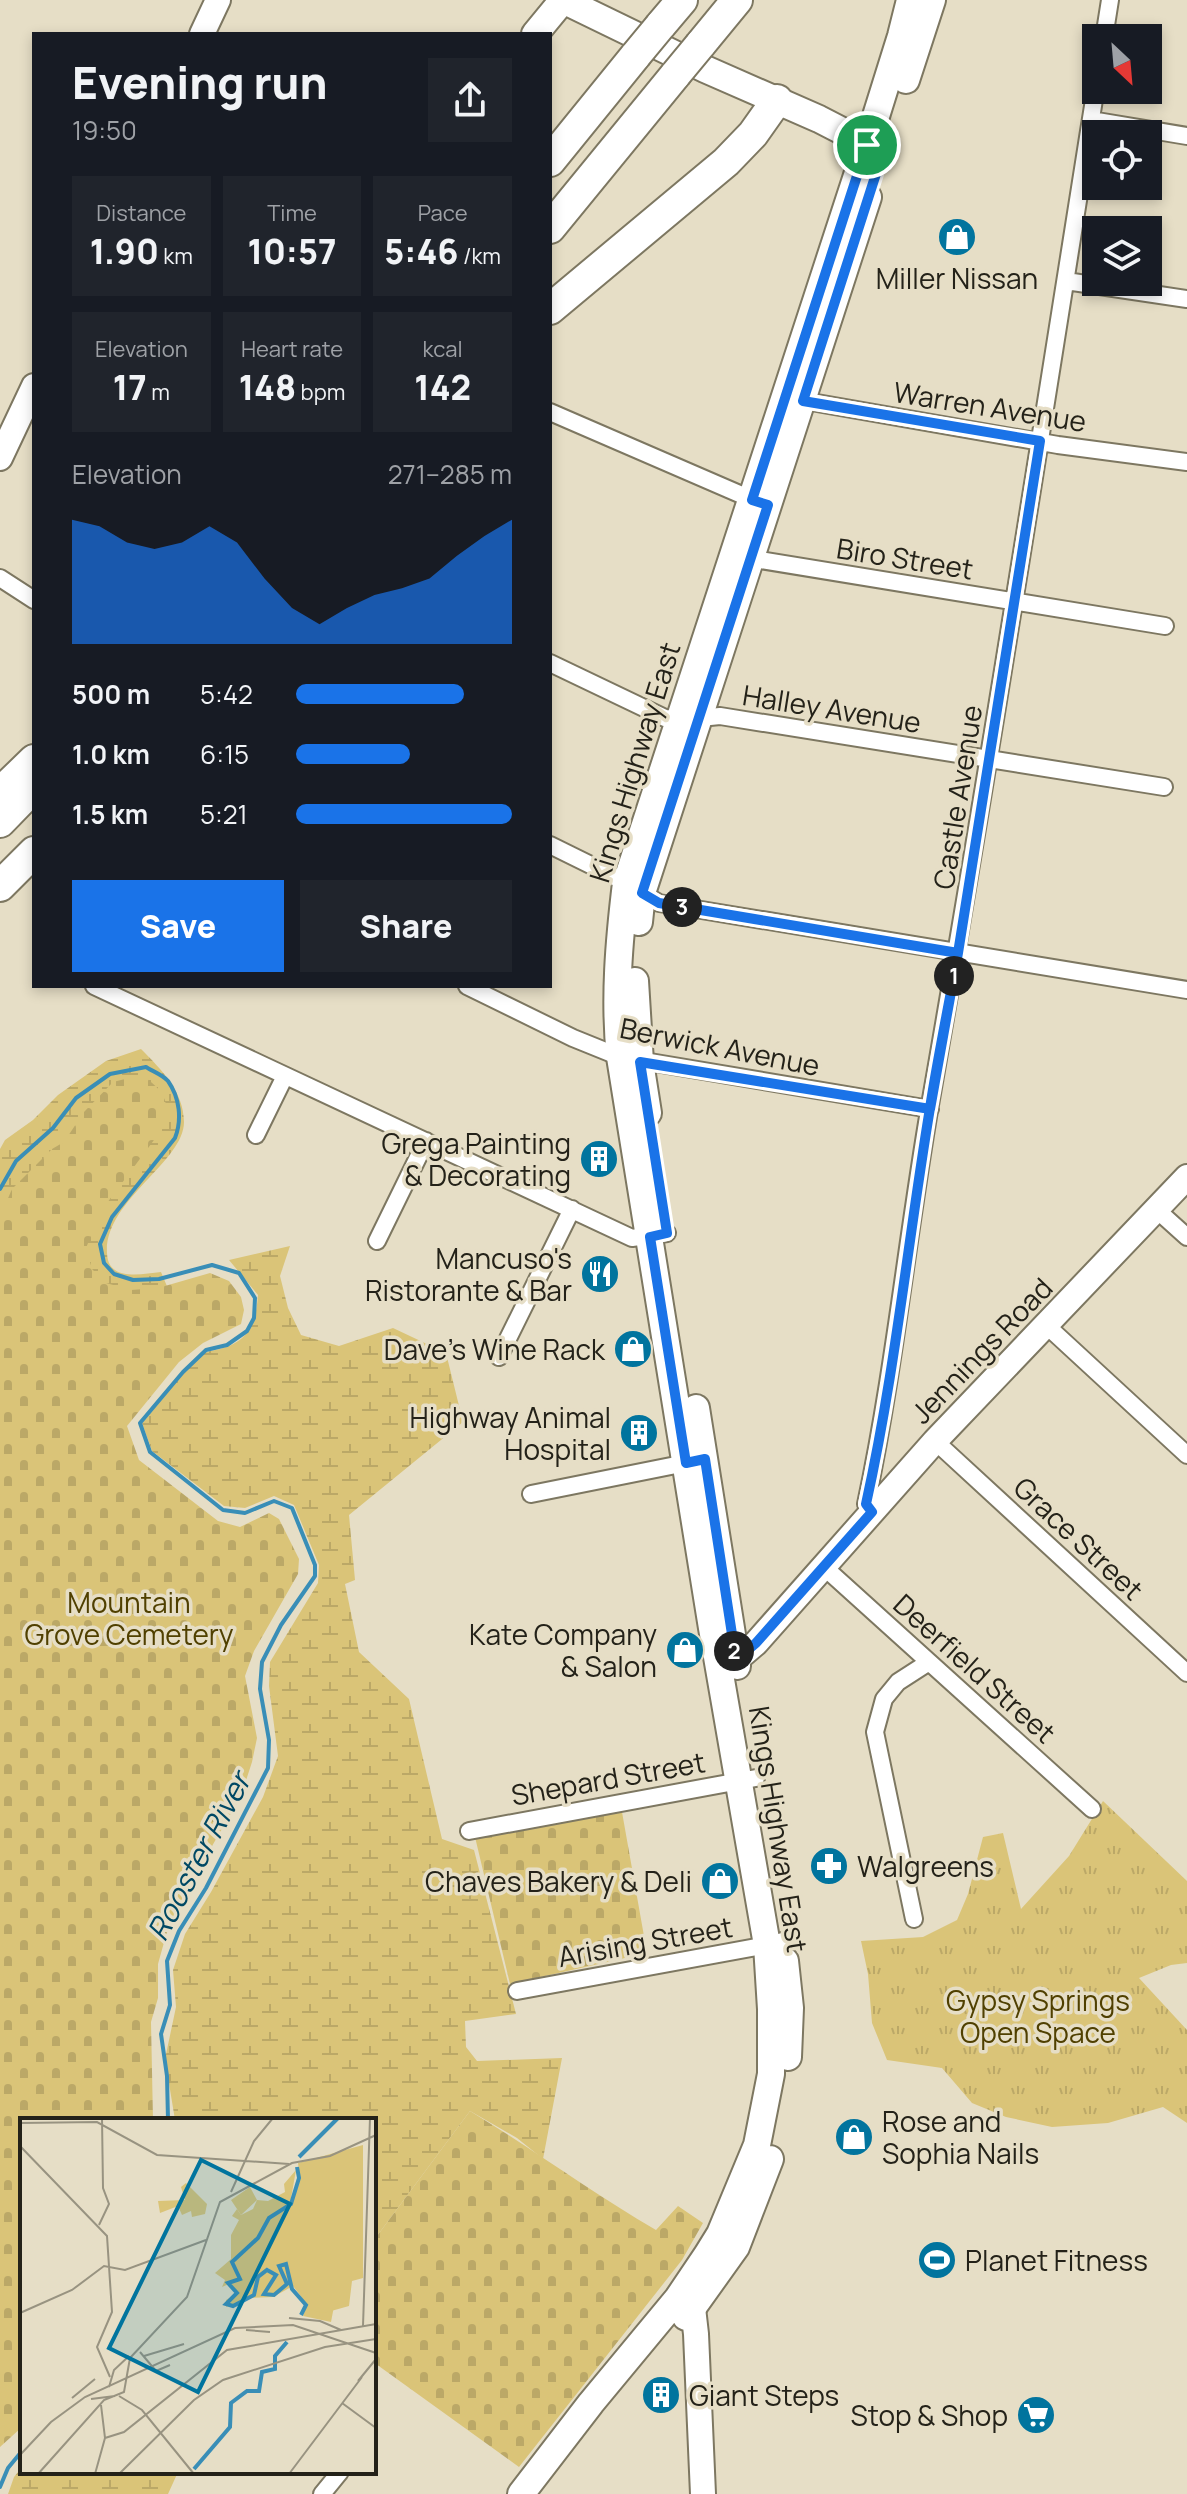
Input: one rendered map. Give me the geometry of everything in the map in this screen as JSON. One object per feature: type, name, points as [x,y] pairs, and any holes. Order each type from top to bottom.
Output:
[{"type":"highway","points":[[552,159],[682,0]]},
{"type":"highway","points":[[552,226],[737,0]]},
{"type":"highway","points":[[552,307],[726,162],[753,134],[777,100]]},
{"type":"highway","points":[[0,793],[32,762]]},
{"type":"highway","points":[[0,822],[32,789]]},
{"type":"highway","points":[[0,886],[32,854]]},
{"type":"main road","points":[[537,32],[563,0],[599,9],[705,69],[875,148]]},
{"type":"main road","name":"Kings Highway East","points":[[875,148],[910,0]]},
{"type":"main road","name":"Kings Highway East","points":[[543,2494],[638,2371],[685,2303],[720,2234],[757,2145],[771,2074],[775,1943],[630,1060],[617,1029],[618,955],[634,888],[875,148],[932,0]]},
{"type":"main road","name":"Kings Highway East","points":[[521,2494],[591,2403],[685,2303]]},
{"type":"street","points":[[205,32],[218,0]]},
{"type":"street","points":[[1106,24],[1110,0]]},
{"type":"street","name":"Castle Avenue","points":[[1091,120],[1093,104]]},
{"type":"street","points":[[1162,132],[1187,136]]},
{"type":"street","name":"Castle Avenue","points":[[872,1512],[866,1504],[1082,178]]},
{"type":"street","points":[[1066,281],[1187,299]]},
{"type":"street","points":[[0,458],[28,416],[32,396]]},
{"type":"street","name":"Warren Avenue","points":[[794,399],[1040,441],[1187,462]]},
{"type":"street","points":[[552,413],[760,502]]},
{"type":"street","name":"Biro Street","points":[[742,557],[1165,626]]},
{"type":"street","points":[[0,578],[32,599]]},
{"type":"street","name":"Halley Avenue","points":[[552,664],[665,718],[720,716],[1164,787]]},
{"type":"street","points":[[552,846],[659,903],[1187,990]]},
{"type":"street","points":[[98,988],[632,1238],[659,1235]]},
{"type":"street","name":"Berwick Avenue","points":[[471,988],[573,1038],[630,1060],[930,1109]]},
{"type":"street","points":[[256,1135],[285,1076]]},
{"type":"street","points":[[377,1241],[426,1141]]},
{"type":"street","name":"Jennings Road","points":[[728,1663],[756,1643],[935,1441],[1187,1177]]},
{"type":"street","points":[[499,1357],[572,1209]]},
{"type":"street","points":[[1157,1210],[1187,1237]]},
{"type":"street","points":[[1046,1325],[1187,1455]]},
{"type":"street","name":"Grace Street","points":[[935,1441],[1187,1673]]},
{"type":"street","points":[[531,1494],[696,1461]]},
{"type":"street","name":"Deerfield Street","points":[[824,1567],[1092,1809]]},
{"type":"street","points":[[914,1919],[875,1732],[884,1699],[898,1682],[929,1662]]},
{"type":"street","name":"Shepard Street","points":[[469,1831],[748,1779]]},
{"type":"street","name":"Arising Street","points":[[517,1991],[775,1943]]},
{"type":"street","points":[[685,2303],[703,2494]]},
{"type":"street","points":[[322,2494],[338,2474]]},
{"type":"green space","points":[[141,1049],[176,1091],[184,1122],[181,1137],[172,1152],[118,1216],[109,1234],[107,1253],[109,1262],[119,1272],[135,1275],[161,1272],[174,1303],[0,1542],[0,1149],[5,1140],[33,1120],[58,1095],[106,1061]]},
{"type":"green space","name":"Mountain Grove Cemetery","points":[[141,1075],[164,1097],[166,1119],[163,1128],[101,1211],[86,1248],[92,1269],[106,1283],[131,1290],[158,1288],[210,1273],[229,1281],[241,1297],[244,1310],[241,1324],[203,1343],[179,1362],[127,1426],[139,1460],[218,1521],[240,1527],[269,1513],[279,1519],[299,1559],[298,1574],[254,1651],[245,1676],[257,1738],[241,1796],[186,1891],[168,1928],[158,1964],[158,1998],[151,2022],[153,2118],[20,2118],[20,2429],[0,2447],[0,1217],[12,1189],[52,1149],[64,1142],[84,1112],[113,1082]]},
{"type":"green space","points":[[290,1246],[280,1276],[288,1308],[301,1335],[339,1346],[393,1328],[446,1353],[463,1422],[349,1515],[355,1580],[345,1584],[359,1652],[409,1699],[442,1839],[474,1850],[516,2014],[465,2021],[466,2047],[477,2061],[562,2058],[543,2159],[517,2138],[470,2111],[376,2237],[376,2118],[175,2118],[165,2059],[176,2007],[173,1970],[185,1934],[263,1797],[278,1756],[269,1686],[270,1662],[318,1583],[319,1565],[294,1505],[274,1496],[245,1508],[224,1506],[152,1451],[142,1423],[196,1359],[240,1340],[250,1328],[258,1295],[229,1260]]},
{"type":"green space","name":"Gypsy Springs Open Space","points":[[1103,1801],[1187,1881],[1187,1963],[1171,1965],[1139,1978],[1187,2030],[1187,2123],[1163,2107],[1108,2123],[1052,2127],[1006,2117],[972,2103],[942,2068],[887,2060],[872,2023],[868,1974],[861,1941],[923,1937],[957,1920],[968,1894],[983,1837],[1003,1833],[1021,1909],[1069,1856]]},
{"type":"green space","points":[[622,1812],[647,1953],[510,1984],[475,1837]]},
{"type":"green space","points":[[470,2111],[656,2230],[678,2206],[703,2223],[682,2260],[519,2467],[376,2364],[376,2237]]},
{"type":"green space","points":[[20,2470],[20,2474],[177,2474],[168,2494],[8,2494]]},
{"type":"waterway","name":"Rooster River","points":[[0,1189],[16,1161],[53,1128],[76,1098],[110,1074],[146,1067],[168,1081],[179,1109],[175,1138],[112,1217],[100,1244],[104,1263],[114,1274],[133,1280],[159,1279],[212,1265],[239,1273],[255,1298],[254,1318],[247,1331],[227,1345],[206,1350],[140,1423],[150,1452],[223,1510],[245,1513],[274,1501],[292,1508],[315,1565],[315,1576],[281,1625],[262,1662],[260,1689],[269,1740],[268,1768],[206,1888],[179,1931],[167,1961],[170,2005],[161,2034],[167,2076],[168,2118]]},
{"type":"waterway","name":"Rooster River","points":[[0,2487],[8,2468],[20,2453]]},
{"type":"place","name":"Miller Nissan","points":[[957,237]]},
{"type":"place","name":"Grega Painting & Decorating","points":[[599,1159]]},
{"type":"place","name":"Mancuso's Ristorante & Bar","points":[[600,1274]]},
{"type":"place","name":"Dave's Wine Rack","points":[[633,1349]]},
{"type":"place","name":"Highway Animal Hospital","points":[[639,1433]]},
{"type":"place","name":"Kate Company & Salon","points":[[685,1650]]},
{"type":"place","name":"Walgreens","points":[[829,1866]]},
{"type":"place","name":"Chaves Bakery & Deli","points":[[720,1881]]},
{"type":"place","name":"Rose and Sophia Nails","points":[[854,2137]]},
{"type":"place","name":"Planet Fitness","points":[[937,2260]]},
{"type":"place","name":"Giant Steps","points":[[661,2395]]},
{"type":"place","name":"Stop & Shop","points":[[1036,2415]]},
{"type":"route","points":[[867,145],[752,500],[768,505],[642,893],[659,903],[958,953],[866,1504],[872,1512],[756,1643],[736,1660],[705,1459],[686,1463],[650,1237],[667,1233],[640,1062],[930,1109],[958,953],[1040,441],[803,401],[883,152],[867,145]]}]
